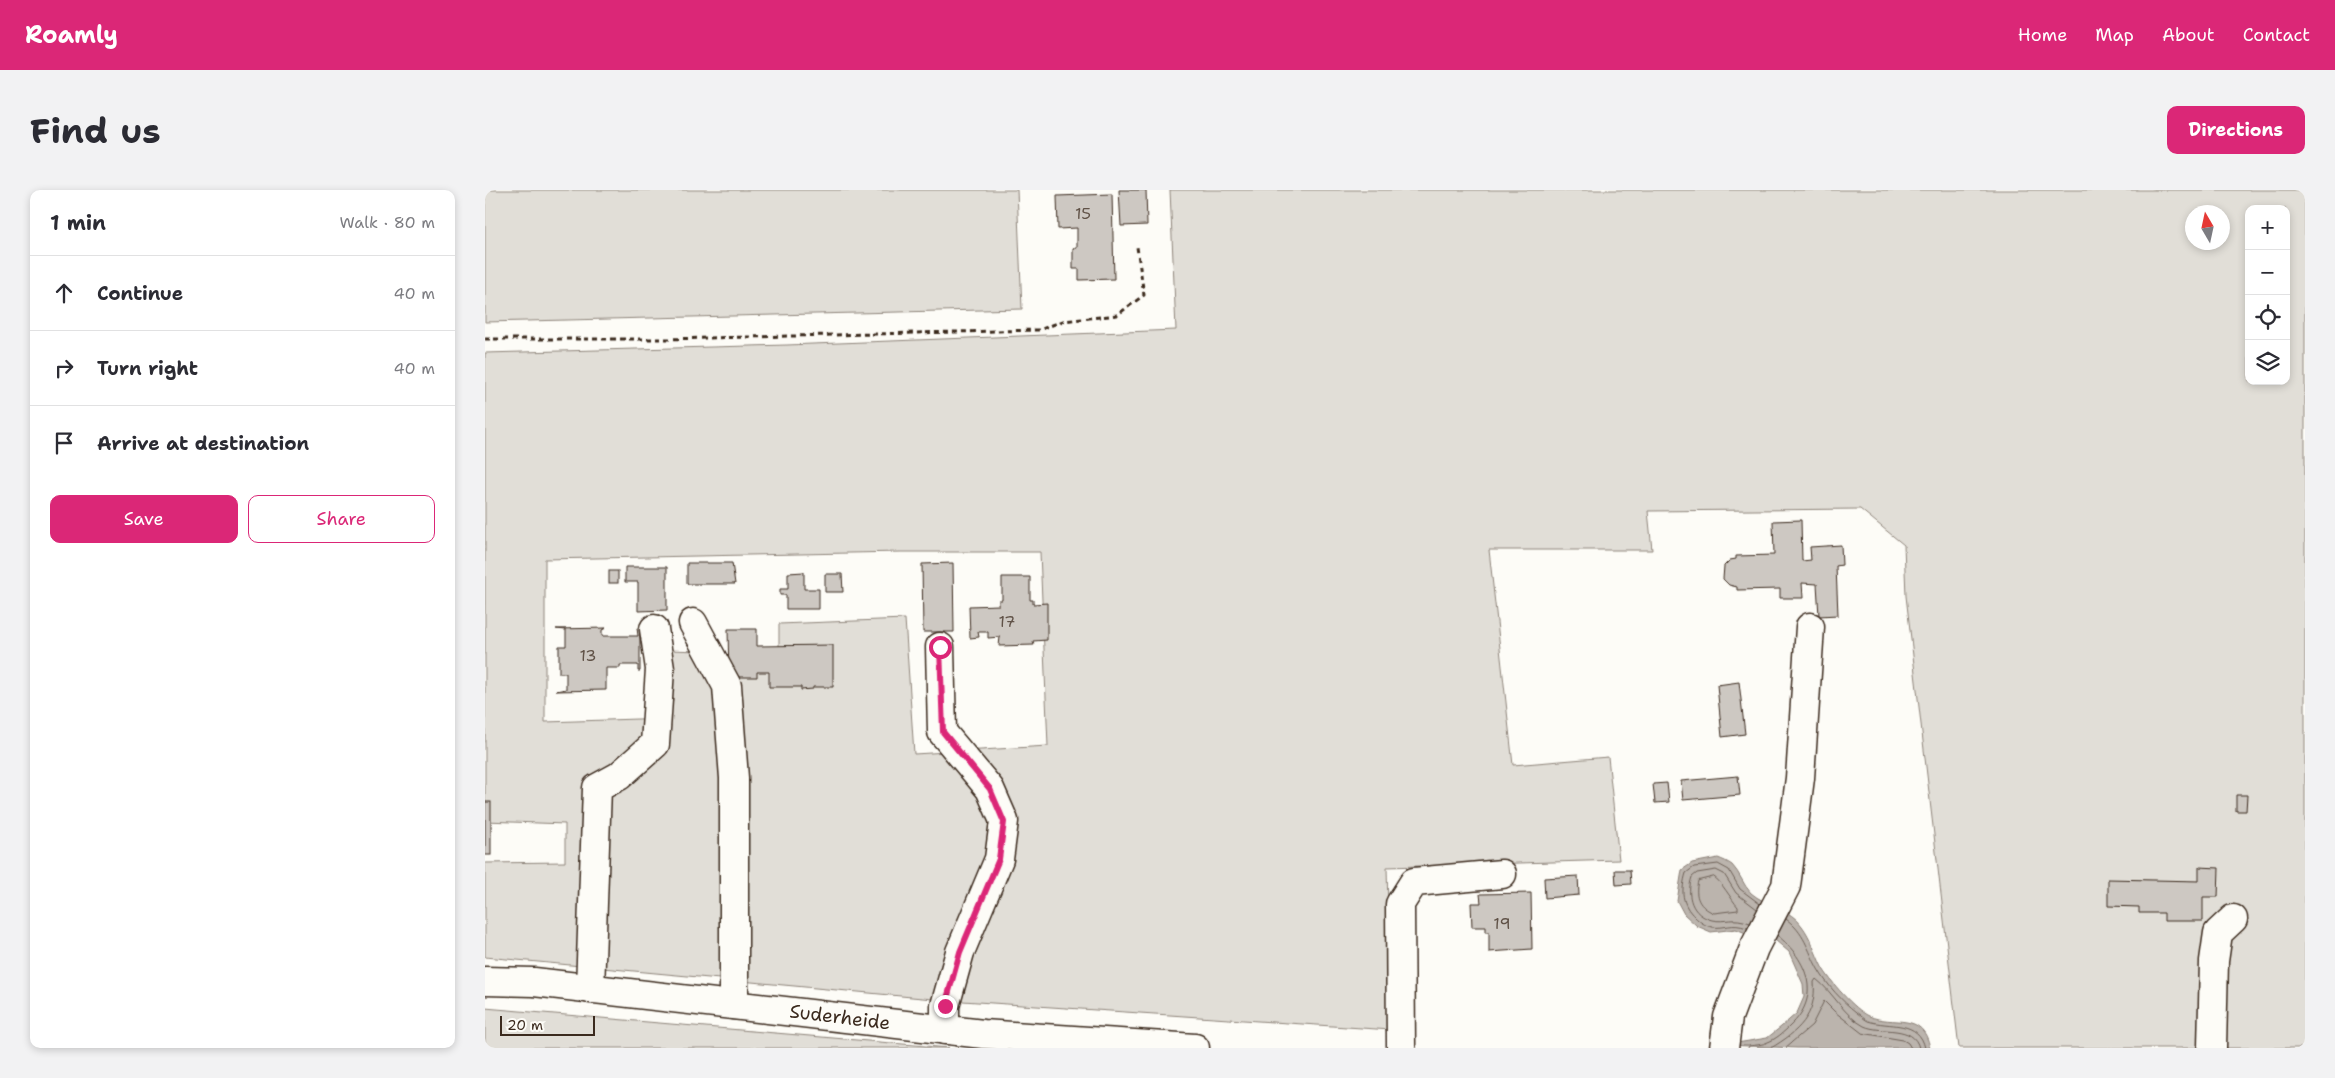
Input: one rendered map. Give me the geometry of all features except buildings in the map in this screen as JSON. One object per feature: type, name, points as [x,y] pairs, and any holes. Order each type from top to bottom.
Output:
[{"type":"street","points":[[693,623],[727,686],[734,778],[734,1005]]},
{"type":"street","points":[[1724,1048],[1728,1017],[1754,948],[1786,886],[1800,778],[1810,627]]},
{"type":"street","points":[[590,989],[597,788],[619,776],[655,744],[660,668],[654,628]]},
{"type":"street","points":[[940,647],[943,732],[990,789],[1004,822],[999,859],[960,952],[945,1006],[945,1030]]},
{"type":"street","points":[[1401,1048],[1400,904],[1414,882],[1503,874]]},
{"type":"street","points":[[2212,1048],[2214,961],[2218,933],[2233,919]]},
{"type":"street","name":"Suderheide","points":[[485,981],[534,982],[983,1034],[1195,1048]]},
{"type":"path","points":[[485,339],[667,339],[1039,330],[1063,321],[1117,314],[1144,295],[1137,247]]},
{"type":"shaded area","points":[[485,190],[1017,190],[1022,309],[485,322]]},
{"type":"shaded area","points":[[1170,190],[2305,190],[2305,1048],[1959,1048],[1906,596],[1904,545],[1860,509],[1648,511],[1652,550],[1489,550],[1513,765],[1608,757],[1619,860],[1387,867],[1391,1030],[933,999],[485,957],[485,863],[565,862],[565,824],[485,821],[485,353],[787,345],[1176,330]],"holes":[[[901,552],[1040,552],[1048,746],[914,754],[905,619],[779,624],[779,660],[705,660],[701,651],[668,650],[669,718],[545,722],[545,559]]]},
{"type":"shaded area","points":[[485,1008],[949,1048],[485,1048]]},
{"type":"water","points":[[1718,858],[1732,865],[1751,893],[1797,920],[1808,936],[1826,973],[1836,987],[1856,1007],[1869,1016],[1878,1019],[1914,1024],[1926,1036],[1930,1048],[1797,1048],[1725,1045],[1767,1038],[1797,1013],[1804,997],[1803,984],[1789,952],[1775,940],[1756,937],[1736,929],[1711,932],[1697,926],[1684,914],[1677,901],[1682,870],[1692,863]]},
{"type":"route","points":[[940,647],[943,732],[990,789],[1004,822],[999,859],[960,952],[945,1006]]}]
